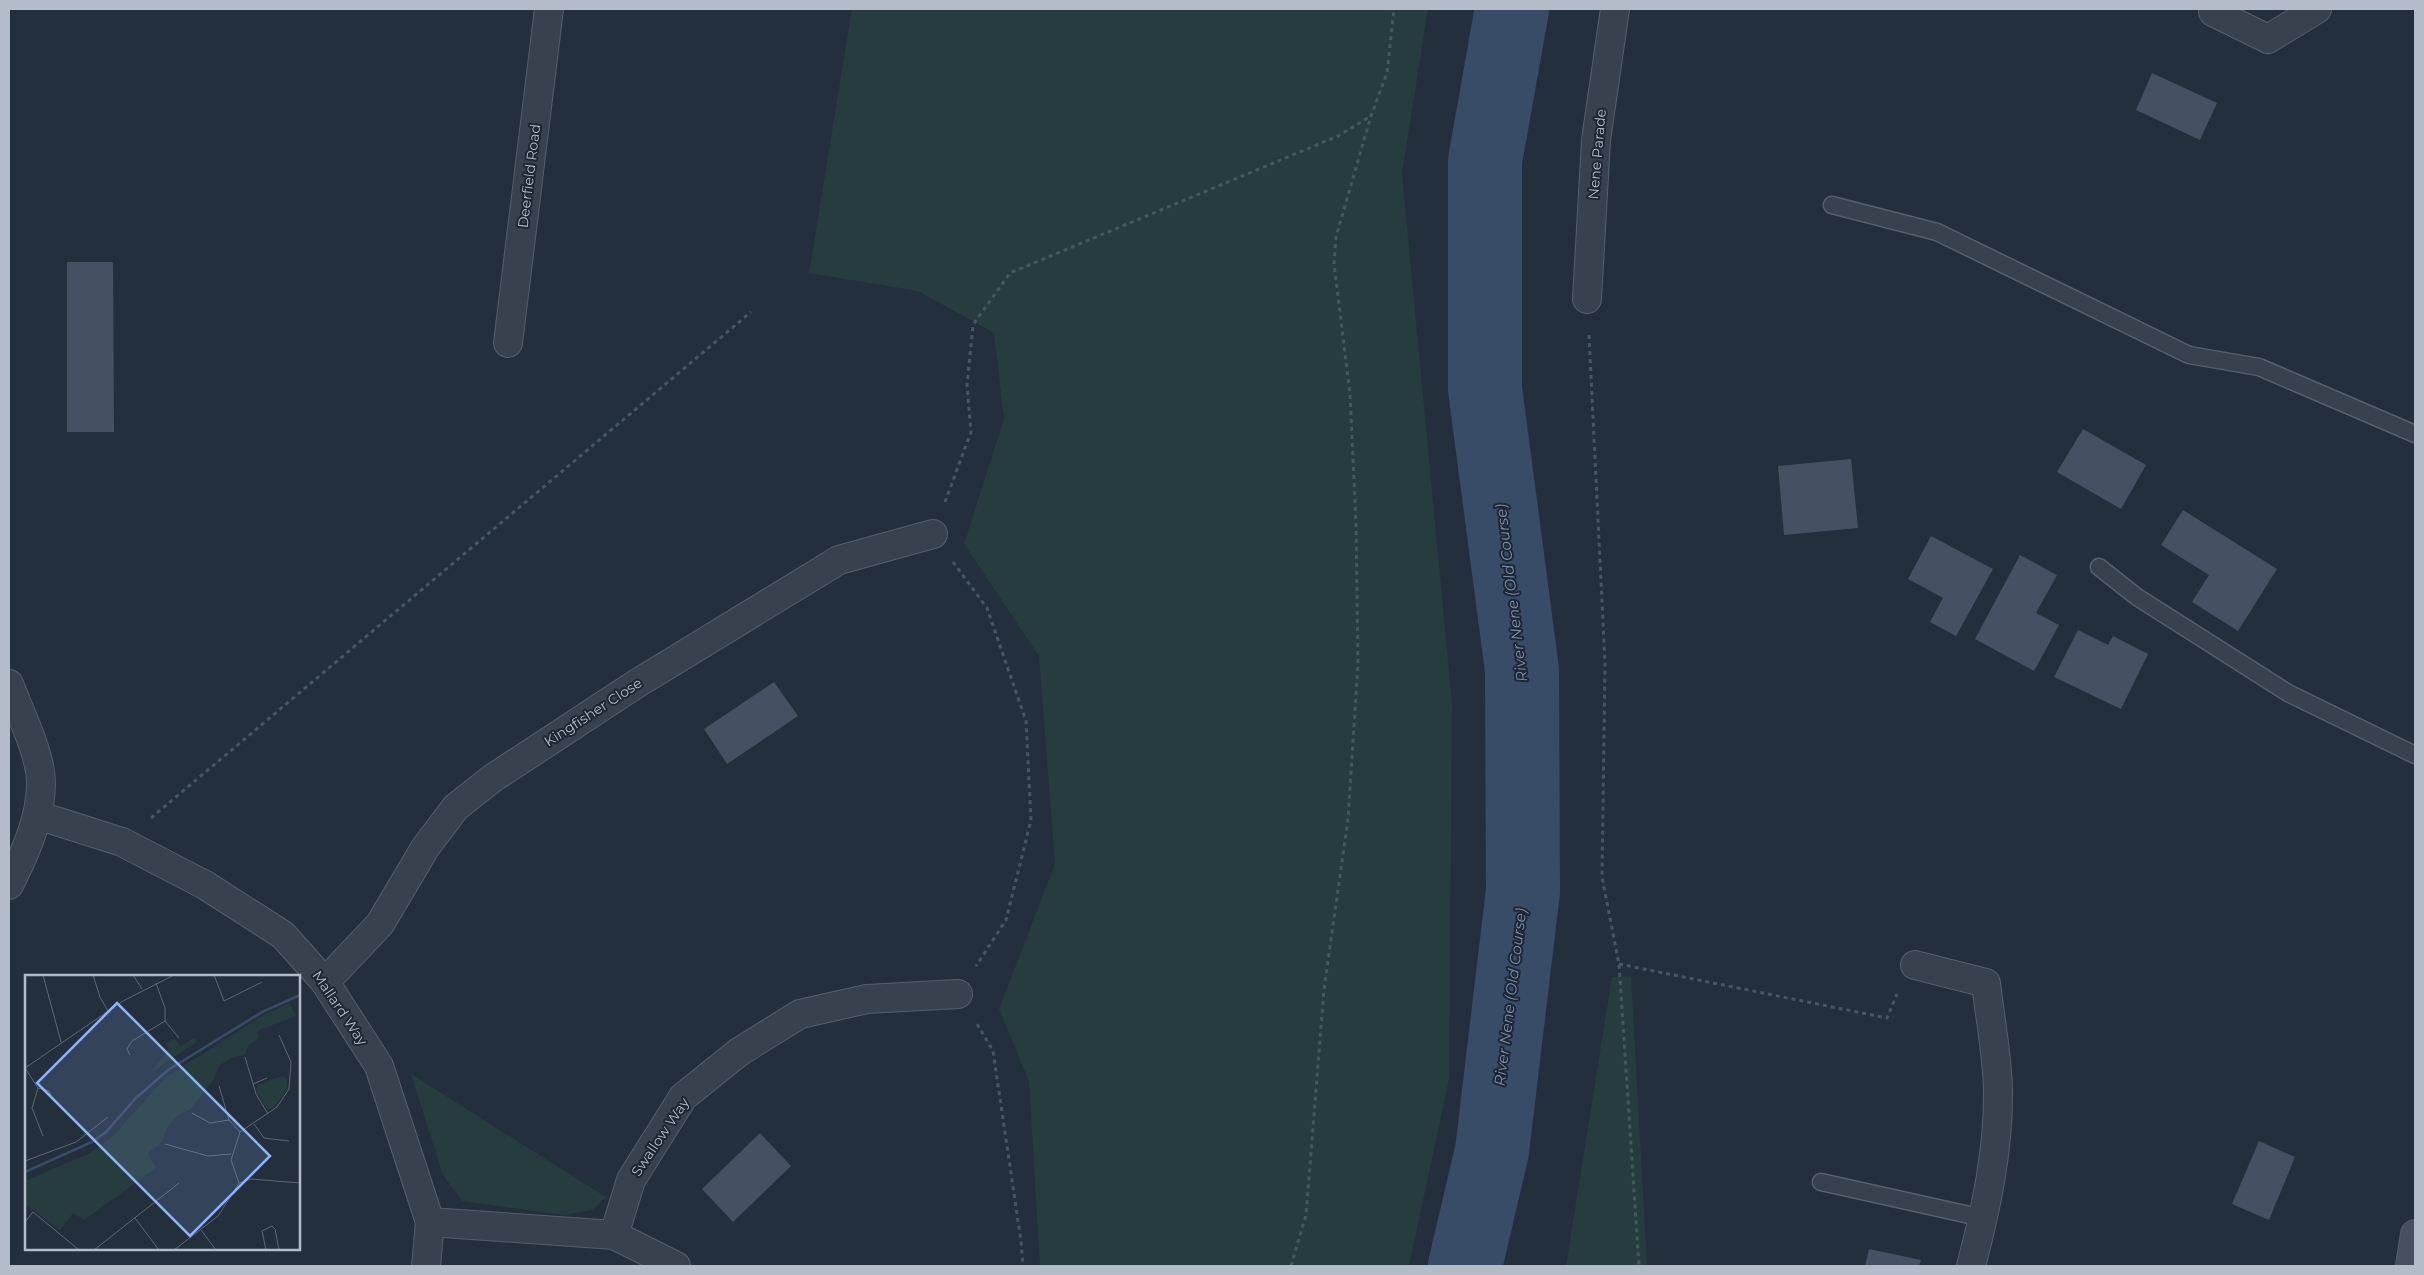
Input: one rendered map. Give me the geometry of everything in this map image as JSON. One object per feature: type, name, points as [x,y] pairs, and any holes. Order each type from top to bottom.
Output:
[{"type":"street","name":"Deerfield Road","points":[[508,343],[549,9]]},
{"type":"street","name":"Nene Parade","points":[[1587,299],[1596,140],[1615,9]]},
{"type":"street","points":[[2213,12],[2268,39],[2317,9]]},
{"type":"street","name":"Kingfisher Close","points":[[325,982],[380,924],[424,848],[456,808],[493,778],[636,684],[839,560],[933,534]]},
{"type":"street","points":[[9,684],[33,745],[41,781],[37,815],[24,855],[9,884]]},
{"type":"street","name":"Mallard Way","points":[[37,815],[122,842],[205,885],[283,935],[325,982],[379,1066],[430,1222],[426,1266]]},
{"type":"street","points":[[1915,965],[1986,983],[1998,1089],[1994,1151],[1983,1218],[1971,1266]]},
{"type":"street","name":"Swallow Way","points":[[614,1235],[630,1180],[684,1097],[739,1052],[800,1014],[867,999],[958,994]]},
{"type":"street","points":[[430,1222],[614,1235],[676,1266]]},
{"type":"street","points":[[2410,1266],[2415,1234]]},
{"type":"lane","points":[[1832,205],[1937,232],[2189,355],[2259,367],[2415,434]]},
{"type":"lane","points":[[2099,567],[2137,596],[2288,693],[2415,755]]},
{"type":"lane","points":[[1821,1182],[1983,1218]]},
{"type":"path","points":[[1291,1266],[1306,1215],[1324,989],[1348,820],[1358,664],[1356,524],[1350,394],[1334,264],[1336,238],[1371,116],[1387,73],[1394,9]]},
{"type":"path","points":[[1023,1266],[993,1051],[958,994],[1006,920],[1029,829],[1031,820],[1026,720],[987,608],[933,534],[971,432],[967,385],[973,326],[1010,273],[1338,136],[1371,116]]},
{"type":"path","points":[[1587,299],[1605,663],[1602,877],[1619,964],[1639,1266]]},
{"type":"path","points":[[122,842],[751,312]]},
{"type":"path","points":[[1619,964],[1887,1018],[1893,1000],[1915,965]]},
{"type":"green space","points":[[852,9],[1428,9],[1402,173],[1452,703],[1449,1079],[1409,1266],[1040,1266],[1029,1081],[999,1009],[1055,864],[1039,656],[964,544],[1004,419],[994,333],[918,291],[809,273]]},
{"type":"green space","points":[[1631,976],[1647,1266],[1566,1266],[1612,977]]},
{"type":"green space","points":[[411,1074],[606,1197],[592,1210],[563,1215],[462,1201],[443,1175]]},
{"type":"building","points":[[2152,73],[2217,103],[2200,140],[2136,110]]},
{"type":"building","points":[[67,262],[113,262],[114,432],[67,432]]},
{"type":"building","points":[[2083,429],[2146,465],[2121,509],[2057,472]]},
{"type":"building","points":[[1851,459],[1858,528],[1784,535],[1778,466]]},
{"type":"building","points":[[2183,510],[2277,569],[2238,631],[2192,602],[2209,575],[2161,545]]},
{"type":"building","points":[[1931,536],[1993,569],[1956,636],[1930,622],[1943,598],[1908,579]]},
{"type":"building","points":[[2020,555],[2057,575],[2036,613],[2059,625],[2034,671],[1975,639]]},
{"type":"building","points":[[2078,630],[2108,645],[2113,636],[2148,654],[2121,709],[2054,677]]},
{"type":"building","points":[[774,682],[798,716],[727,764],[704,729]]},
{"type":"building","points":[[760,1133],[791,1166],[733,1222],[702,1189]]},
{"type":"building","points":[[2259,1141],[2295,1157],[2269,1220],[2232,1204]]},
{"type":"building","points":[[1869,1249],[1921,1260],[1919,1266],[1865,1266]]},
{"type":"waterway","name":"River Nene (Old Course)","points":[[1465,1266],[1492,1151],[1523,891],[1522,670],[1485,389],[1485,161],[1512,9]]}]
